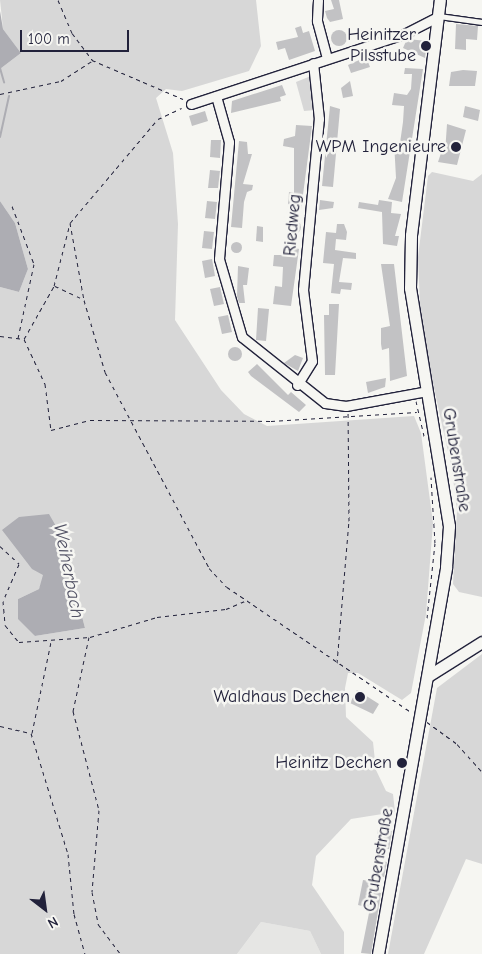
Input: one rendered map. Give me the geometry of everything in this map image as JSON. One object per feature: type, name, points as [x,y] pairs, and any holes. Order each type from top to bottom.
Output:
[{"type":"street","points":[[318,0],[317,21],[327,58]]},
{"type":"street","name":"Grubenstraße","points":[[378,954],[428,676],[449,526],[421,393],[412,314],[410,264],[440,0]]},
{"type":"street","points":[[194,103],[404,34],[439,16]]},
{"type":"street","name":"Riedweg","points":[[297,385],[312,361],[303,290],[319,119],[314,63]]},
{"type":"street","points":[[216,96],[229,142],[219,259],[242,337],[313,398],[335,406],[421,393]]},
{"type":"street","points":[[428,676],[482,642]]},
{"type":"lane","points":[[439,16],[482,22]]},
{"type":"path","points":[[58,0],[72,33],[92,60],[169,96],[194,103]]},
{"type":"path","points":[[0,94],[61,81],[92,60]]},
{"type":"path","points":[[24,339],[54,286],[70,223],[158,119],[194,103]]},
{"type":"path","points":[[12,206],[34,264],[18,338]]},
{"type":"path","points":[[70,223],[84,300],[105,372],[134,421],[209,568],[247,600],[336,664],[421,717],[457,744],[482,772]]},
{"type":"path","points":[[54,286],[84,300]]},
{"type":"path","points":[[0,336],[24,339]]},
{"type":"path","points":[[24,339],[44,384],[51,430],[90,420],[134,421],[218,418],[271,422],[417,412]]},
{"type":"path","points":[[421,393],[417,412],[426,441]]},
{"type":"path","points":[[336,664],[350,521],[348,417]]},
{"type":"path","points":[[426,628],[435,543],[431,475]]},
{"type":"path","points":[[0,546],[19,564],[1,601],[5,625],[18,642],[51,642],[90,637],[157,617],[226,609],[247,600]]},
{"type":"path","points":[[90,637],[74,711],[99,810],[92,892],[98,924],[121,954]]},
{"type":"path","points":[[51,642],[31,733],[68,854],[74,914],[85,954]]},
{"type":"path","points":[[0,726],[31,733]]},
{"type":"shaded area","points":[[0,0],[256,0],[261,46],[249,71],[182,91],[166,89],[156,98],[173,153],[178,224],[175,320],[221,390],[244,414],[267,426],[414,416],[421,433],[433,523],[426,614],[411,693],[402,700],[358,673],[348,673],[345,688],[346,717],[373,742],[376,770],[386,791],[393,794],[395,812],[351,819],[316,856],[312,885],[344,932],[344,954],[321,954],[310,931],[261,922],[237,954],[0,954],[0,287],[19,292],[28,269],[15,223],[0,201],[0,69],[21,53],[3,29]],"holes":[[[61,535],[85,628],[35,636],[18,599],[39,589]]]},
{"type":"shaded area","points":[[311,76],[316,110],[304,111],[296,82]]},
{"type":"shaded area","points":[[432,172],[473,181],[482,174],[482,597],[459,592],[453,584],[457,511],[452,470],[421,329],[418,257],[428,176]]},
{"type":"shaded area","points":[[482,654],[482,864],[466,859],[424,954],[388,954],[437,688]]},
{"type":"shaded area","points":[[261,922],[310,931],[321,954],[237,954]]},
{"type":"water","points":[[0,11],[3,29],[21,53],[0,69]]},
{"type":"water","points":[[0,201],[15,223],[28,269],[19,292],[0,287]]},
{"type":"water","points":[[49,514],[61,535],[85,628],[35,636],[18,619],[18,599],[39,589],[43,575],[32,569],[2,530],[19,517]]},
{"type":"building","points":[[331,0],[339,0],[343,19],[330,22],[327,18],[325,11],[334,9]]},
{"type":"building","points":[[456,24],[478,26],[477,40],[466,39],[466,50],[455,49]]},
{"type":"building","points":[[301,26],[303,33],[309,31],[315,51],[289,60],[285,48],[278,50],[276,42],[298,37],[295,28]]},
{"type":"building","points":[[339,30],[347,38],[339,46],[331,38]]},
{"type":"building","points":[[407,39],[427,41],[425,58],[403,48]]},
{"type":"building","points":[[366,57],[370,67],[351,73],[348,65]]},
{"type":"building","points":[[405,68],[423,69],[402,202],[388,199],[396,178],[394,142],[400,143],[404,106],[392,105],[394,93],[407,95],[411,89],[412,74],[404,74]]},
{"type":"building","points":[[463,70],[477,71],[475,86],[449,86],[451,72]]},
{"type":"building","points":[[350,81],[353,96],[343,98],[341,88]]},
{"type":"building","points":[[282,85],[286,95],[280,97],[281,101],[231,113],[232,101]]},
{"type":"building","points":[[330,106],[340,109],[333,187],[322,186]]},
{"type":"building","points":[[465,106],[480,110],[478,121],[463,117]]},
{"type":"building","points":[[205,111],[208,121],[192,126],[189,116]]},
{"type":"building","name":"WPM Ingenieure","points":[[447,124],[466,130],[457,165],[438,162],[441,153],[445,153]]},
{"type":"building","points":[[296,125],[312,126],[301,210],[288,204],[289,192],[294,193],[294,148],[283,146],[284,139],[295,136]]},
{"type":"building","points":[[211,140],[221,140],[220,158],[210,157]]},
{"type":"building","points":[[239,141],[247,142],[248,154],[252,154],[243,184],[253,185],[252,190],[247,192],[244,202],[242,228],[231,227]]},
{"type":"building","points":[[210,170],[220,171],[218,188],[208,188]]},
{"type":"building","points":[[320,200],[334,202],[333,208],[319,210]]},
{"type":"building","points":[[379,200],[392,202],[391,213],[401,214],[395,236],[399,236],[397,246],[383,244],[382,212],[358,208],[359,202],[378,205]]},
{"type":"building","points":[[207,201],[217,202],[215,219],[205,218]]},
{"type":"building","points":[[294,220],[299,222],[301,227],[299,232],[294,234],[289,232],[287,227],[289,222]]},
{"type":"building","points":[[337,224],[344,224],[347,232],[346,240],[336,239],[335,250],[356,253],[356,259],[343,258],[339,282],[352,283],[351,290],[341,289],[340,294],[331,293],[334,264],[323,263],[326,232],[336,233]]},
{"type":"building","points":[[257,226],[263,227],[263,242],[256,241]]},
{"type":"building","points":[[204,231],[214,232],[212,249],[202,248]]},
{"type":"building","points":[[236,241],[242,247],[236,253],[230,247]]},
{"type":"building","points":[[286,244],[299,249],[291,306],[273,304],[275,286],[282,287],[283,267],[273,266],[274,255],[285,255]]},
{"type":"building","points":[[212,259],[215,276],[205,278],[202,261]]},
{"type":"building","points":[[381,264],[394,264],[407,376],[390,381],[389,348],[382,350],[381,344],[381,328],[390,326]]},
{"type":"building","points":[[238,266],[249,268],[247,285],[243,285],[245,303],[239,303],[237,296]]},
{"type":"building","points":[[220,287],[224,304],[214,306],[210,289]]},
{"type":"building","points":[[329,304],[339,304],[335,375],[325,375],[324,315],[329,315]]},
{"type":"building","points":[[258,308],[269,309],[266,341],[256,340]]},
{"type":"building","points":[[228,315],[232,332],[222,334],[218,317]]},
{"type":"building","points":[[232,347],[238,347],[242,354],[238,361],[232,361],[228,357],[228,351]]},
{"type":"building","points":[[295,355],[303,358],[298,371],[284,363]]},
{"type":"building","points":[[257,364],[288,395],[291,392],[306,405],[299,412],[251,376],[248,372]]},
{"type":"building","points":[[386,378],[385,387],[368,393],[366,382]]},
{"type":"building","name":"Waldhaus Dechen","points":[[357,690],[379,704],[373,714],[350,703]]},
{"type":"building","points":[[378,829],[392,831],[389,849],[376,847]]},
{"type":"building","points":[[376,860],[387,862],[384,877],[372,875]]},
{"type":"building","points":[[363,880],[370,881],[368,890],[381,893],[371,954],[361,953],[370,908],[358,905]]},
{"type":"waterway","name":"Weiherbach","points":[[0,68],[4,82]]},
{"type":"waterway","name":"Weiherbach","points":[[0,137],[9,96]]},
{"type":"place","name":"Heinitzer Pilsstube","points":[[426,46]]},
{"type":"place","name":"WPM Ingenieure","points":[[456,147]]},
{"type":"place","name":"Waldhaus Dechen","points":[[360,697]]},
{"type":"place","name":"Heinitz Dechen","points":[[402,763]]}]
